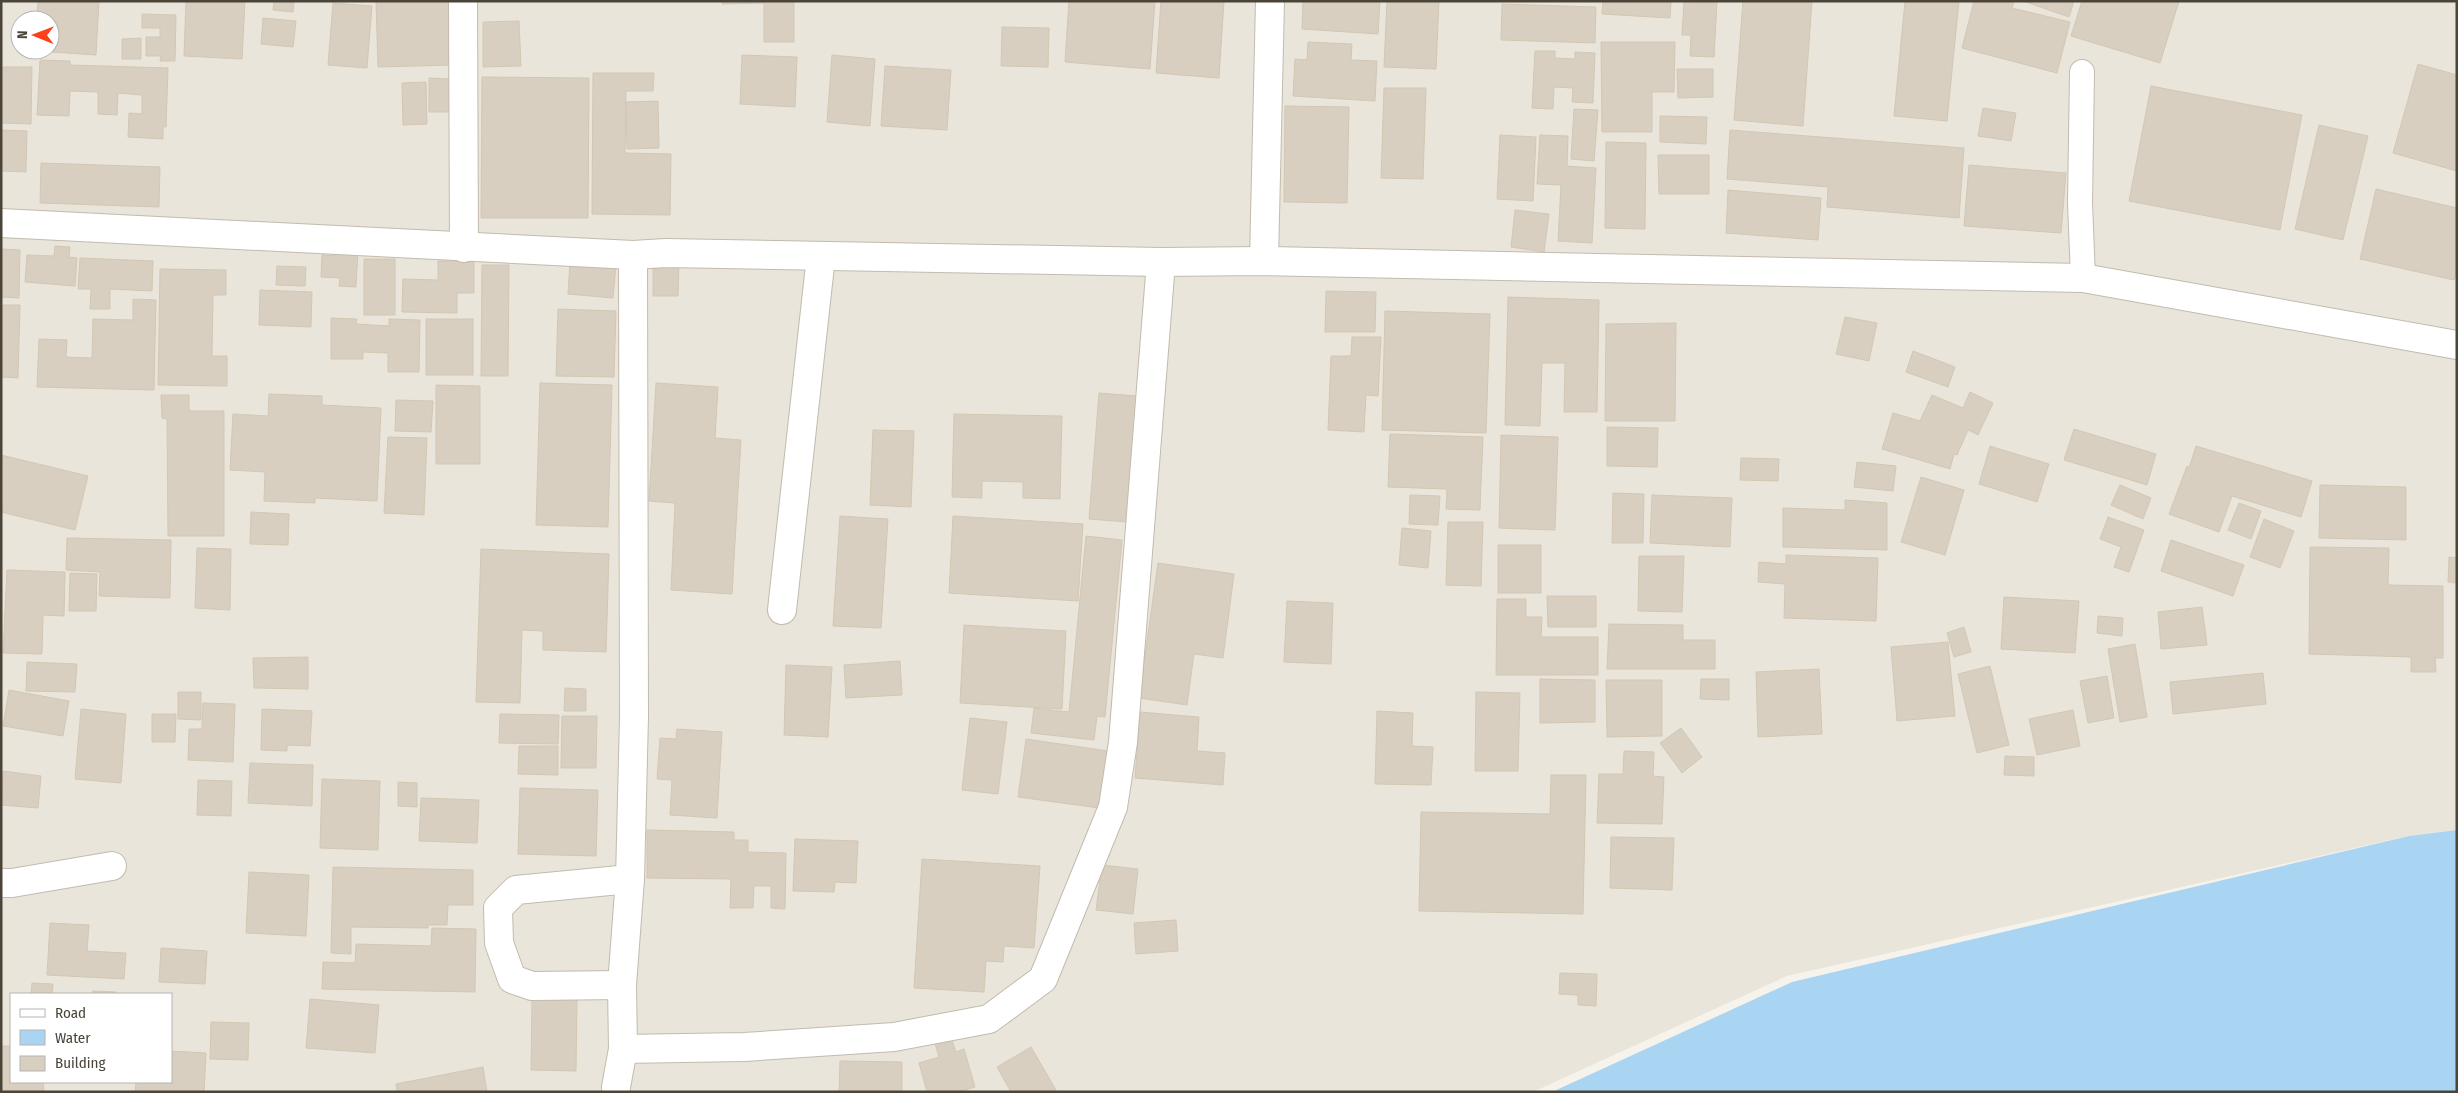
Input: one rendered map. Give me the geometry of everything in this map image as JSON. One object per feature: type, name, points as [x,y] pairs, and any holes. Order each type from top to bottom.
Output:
[{"type":"street","points":[[463,1],[464,248]]},
{"type":"street","points":[[1264,261],[1270,1]]},
{"type":"street","points":[[1,223],[464,248],[633,255],[1161,262],[1264,261],[2083,278],[2457,345]]},
{"type":"street","points":[[616,1087],[623,1049],[622,985],[630,879],[634,717],[633,255]]},
{"type":"street","points":[[782,610],[820,256]]},
{"type":"street","points":[[623,1049],[744,1047],[894,1037],[989,1019],[1043,979],[1113,807],[1123,742],[1161,262]]},
{"type":"street","points":[[1,883],[112,866]]},
{"type":"street","points":[[622,985],[532,986],[512,979],[498,943],[498,908],[516,890],[630,879]]},
{"type":"lane","points":[[2082,72],[2080,203],[2083,278]]},
{"type":"shaded area","points":[[1,1],[2457,1],[2457,830],[2408,836],[1787,976],[1533,1092],[1,1092]]},
{"type":"water","points":[[2457,830],[2457,1092],[1552,1092],[1792,982],[2409,836]]},
{"type":"building","points":[[38,1],[99,1],[96,55],[60,53],[60,10],[38,10]]},
{"type":"building","points":[[186,1],[245,1],[242,59],[184,56]]},
{"type":"building","points":[[274,1],[294,1],[293,12],[273,10]]},
{"type":"building","points":[[376,1],[453,1],[453,65],[378,67]]},
{"type":"building","points":[[722,1],[794,1],[794,42],[764,42],[764,3],[722,4]]},
{"type":"building","points":[[1069,1],[1155,1],[1150,69],[1065,62]]},
{"type":"building","points":[[1161,1],[1224,1],[1219,78],[1156,73]]},
{"type":"building","points":[[1303,1],[1380,1],[1378,34],[1302,29]]},
{"type":"building","points":[[1387,1],[1439,1],[1436,69],[1384,67]]},
{"type":"building","points":[[1603,1],[1671,1],[1670,18],[1602,14]]},
{"type":"building","points":[[1684,1],[1717,2],[1714,57],[1690,56],[1691,35],[1682,35]]},
{"type":"building","points":[[1743,1],[1812,1],[1803,126],[1734,120]]},
{"type":"building","points":[[1905,1],[1959,1],[1947,121],[1894,116]]},
{"type":"building","points":[[1974,1],[2014,1],[2012,8],[2070,22],[2057,73],[1962,48]]},
{"type":"building","points":[[2023,1],[2074,1],[2069,17]]},
{"type":"building","points":[[2082,1],[2179,1],[2160,63],[2071,36]]},
{"type":"building","points":[[333,3],[372,6],[367,68],[328,65]]},
{"type":"building","points":[[1502,4],[1596,7],[1595,43],[1501,40]]},
{"type":"building","points":[[142,14],[176,15],[175,61],[160,61],[161,56],[146,56],[146,37],[160,37],[160,28],[142,28]]},
{"type":"building","points":[[263,18],[296,21],[293,47],[261,44]]},
{"type":"building","points":[[519,21],[521,66],[483,67],[483,22]]},
{"type":"building","points":[[1002,27],[1049,28],[1048,67],[1001,66]]},
{"type":"building","points":[[141,38],[141,59],[122,59],[122,39]]},
{"type":"building","points":[[1308,42],[1352,44],[1351,60],[1377,61],[1375,101],[1293,96],[1295,59],[1307,60]]},
{"type":"building","points":[[1601,42],[1675,42],[1674,92],[1652,92],[1652,132],[1602,132]]},
{"type":"building","points":[[1535,51],[1555,51],[1555,58],[1575,59],[1575,52],[1595,53],[1593,103],[1572,102],[1573,88],[1554,87],[1553,109],[1532,108]]},
{"type":"building","points":[[742,55],[797,57],[795,107],[740,104]]},
{"type":"building","points":[[832,55],[875,59],[870,126],[827,122]]},
{"type":"building","points":[[40,60],[70,61],[70,65],[168,68],[166,127],[163,127],[163,139],[128,137],[129,113],[142,114],[142,95],[118,93],[117,115],[98,114],[98,92],[70,91],[69,116],[37,115]]},
{"type":"building","points":[[2418,64],[2457,75],[2457,171],[2393,153]]},
{"type":"building","points":[[885,66],[951,70],[947,130],[881,126]]},
{"type":"building","points":[[1,67],[32,67],[31,124],[1,123]]},
{"type":"building","points":[[1677,69],[1713,69],[1713,97],[1678,98]]},
{"type":"building","points":[[593,73],[654,73],[653,91],[626,91],[625,153],[671,154],[670,215],[592,214]]},
{"type":"building","points":[[482,77],[589,78],[588,218],[481,218]]},
{"type":"building","points":[[429,78],[450,79],[451,112],[429,112]]},
{"type":"building","points":[[426,82],[427,124],[403,125],[402,83]]},
{"type":"building","points":[[2151,86],[2302,115],[2280,230],[2129,201]]},
{"type":"building","points":[[1384,88],[1426,88],[1423,179],[1381,178]]},
{"type":"building","points":[[658,101],[659,148],[627,149],[626,102]]},
{"type":"building","points":[[1285,106],[1349,107],[1347,203],[1284,202]]},
{"type":"building","points":[[1983,108],[2016,113],[2011,141],[1978,136]]},
{"type":"building","points":[[1574,109],[1598,110],[1594,161],[1571,159]]},
{"type":"building","points":[[1660,116],[1707,117],[1706,144],[1660,142]]},
{"type":"building","points":[[2319,125],[2368,136],[2343,240],[2295,229]]},
{"type":"building","points":[[1,130],[27,131],[26,172],[1,171]]},
{"type":"building","points":[[1730,130],[1964,148],[1959,218],[1827,207],[1828,187],[1727,179]]},
{"type":"building","points":[[1500,135],[1536,137],[1533,201],[1497,199]]},
{"type":"building","points":[[1540,135],[1568,136],[1567,166],[1596,168],[1592,243],[1558,241],[1561,185],[1537,184]]},
{"type":"building","points":[[1606,142],[1646,143],[1645,229],[1605,228]]},
{"type":"building","points":[[1658,155],[1709,155],[1709,194],[1659,194]]},
{"type":"building","points":[[41,163],[160,167],[159,207],[40,203]]},
{"type":"building","points":[[1969,165],[2066,173],[2061,233],[1964,226]]},
{"type":"building","points":[[2376,189],[2457,208],[2457,269],[2454,280],[2360,259]]},
{"type":"building","points":[[1728,190],[1821,198],[1818,240],[1726,233]]},
{"type":"building","points":[[1515,210],[1549,214],[1544,252],[1511,247]]},
{"type":"building","points":[[55,246],[70,247],[69,257],[77,258],[75,286],[25,282],[27,255],[54,256]]},
{"type":"building","points":[[1,249],[20,250],[19,298],[1,297]]},
{"type":"building","points":[[341,250],[358,251],[356,287],[339,286],[340,278],[321,277],[322,255],[340,256]]},
{"type":"building","points":[[80,258],[153,261],[152,291],[110,289],[110,309],[90,309],[91,289],[78,289]]},
{"type":"building","points":[[364,259],[395,259],[395,315],[364,315]]},
{"type":"building","points":[[438,261],[474,261],[474,293],[457,293],[457,313],[402,312],[403,279],[438,280]]},
{"type":"building","points":[[653,261],[679,262],[678,296],[653,296]]},
{"type":"building","points":[[570,262],[616,265],[613,298],[568,294]]},
{"type":"building","points":[[482,265],[509,265],[508,376],[481,376]]},
{"type":"building","points":[[277,266],[306,267],[305,286],[276,285]]},
{"type":"building","points":[[160,269],[226,270],[226,295],[213,295],[212,356],[227,356],[227,386],[158,385]]},
{"type":"building","points":[[260,290],[312,292],[311,327],[259,325]]},
{"type":"building","points":[[1326,291],[1376,292],[1375,332],[1325,332]]},
{"type":"building","points":[[1508,297],[1599,300],[1597,412],[1564,412],[1565,363],[1542,363],[1540,426],[1505,425]]},
{"type":"building","points":[[133,299],[156,300],[154,390],[37,387],[39,339],[67,340],[66,357],[92,358],[93,319],[133,320]]},
{"type":"building","points":[[1,305],[20,305],[18,378],[1,377]]},
{"type":"building","points":[[558,309],[616,311],[614,377],[556,376]]},
{"type":"building","points":[[1385,311],[1490,314],[1486,433],[1382,430]]},
{"type":"building","points":[[1845,317],[1877,323],[1869,361],[1836,354]]},
{"type":"building","points":[[331,318],[357,319],[356,324],[389,326],[389,319],[420,320],[419,372],[388,372],[388,353],[363,352],[363,359],[331,359]]},
{"type":"building","points":[[426,319],[473,319],[473,375],[426,375]]},
{"type":"building","points":[[1676,323],[1675,421],[1605,421],[1606,324]]},
{"type":"building","points":[[1352,337],[1381,337],[1378,396],[1366,395],[1364,432],[1328,430],[1331,356],[1351,356]]},
{"type":"building","points":[[1913,351],[1955,367],[1948,387],[1906,372]]},
{"type":"building","points":[[540,383],[612,385],[608,527],[536,525]]},
{"type":"building","points":[[656,383],[718,387],[715,438],[741,440],[732,594],[671,590],[675,503],[649,501]]},
{"type":"building","points":[[436,385],[480,386],[480,464],[436,464]]},
{"type":"building","points":[[1970,392],[1993,403],[1978,435],[1968,430],[1957,455],[1954,454],[1950,469],[1882,449],[1893,413],[1920,421],[1932,395],[1963,408]]},
{"type":"building","points":[[1099,393],[1137,396],[1127,522],[1089,519]]},
{"type":"building","points":[[269,394],[322,396],[322,405],[381,408],[377,501],[315,498],[315,503],[264,501],[265,472],[230,470],[233,414],[268,416]]},
{"type":"building","points":[[161,395],[189,395],[189,411],[224,411],[224,536],[168,536],[167,419],[162,418]]},
{"type":"building","points":[[396,400],[433,401],[431,432],[395,431]]},
{"type":"building","points":[[954,414],[1062,416],[1060,499],[1023,498],[1023,482],[982,481],[982,498],[952,497]]},
{"type":"building","points":[[1607,427],[1658,428],[1657,467],[1607,466]]},
{"type":"building","points":[[2074,429],[2156,454],[2147,485],[2064,460]]},
{"type":"building","points":[[873,430],[914,431],[911,507],[870,505]]},
{"type":"building","points":[[1390,434],[1483,437],[1480,510],[1446,509],[1447,489],[1388,487]]},
{"type":"building","points":[[1501,435],[1558,437],[1555,530],[1499,528]]},
{"type":"building","points":[[388,437],[427,438],[424,515],[384,513]]},
{"type":"building","points":[[1990,446],[2049,464],[2037,502],[1979,484]]},
{"type":"building","points":[[2196,446],[2312,481],[2301,517],[2232,496],[2219,532],[2169,514],[2187,466],[2189,468]]},
{"type":"building","points":[[1,455],[88,476],[75,530],[1,512]]},
{"type":"building","points":[[1741,458],[1779,459],[1778,481],[1740,480]]},
{"type":"building","points":[[1857,462],[1896,466],[1893,491],[1854,487]]},
{"type":"building","points":[[1921,477],[1964,490],[1945,555],[1901,542]]},
{"type":"building","points":[[2120,485],[2151,498],[2143,519],[2111,505]]},
{"type":"building","points":[[2320,485],[2406,487],[2406,540],[2319,538]]},
{"type":"building","points":[[1613,493],[1644,494],[1643,543],[1612,543]]},
{"type":"building","points":[[1410,495],[1440,496],[1438,525],[1409,524]]},
{"type":"building","points":[[1652,495],[1732,498],[1730,547],[1650,543]]},
{"type":"building","points":[[1845,500],[1887,503],[1887,550],[1783,547],[1783,508],[1845,510]]},
{"type":"building","points":[[2239,503],[2261,511],[2251,539],[2228,530]]},
{"type":"building","points":[[251,512],[289,514],[288,545],[250,544]]},
{"type":"building","points":[[840,516],[888,519],[881,628],[833,626]]},
{"type":"building","points":[[953,516],[1083,524],[1078,601],[949,593]]},
{"type":"building","points":[[2108,517],[2144,530],[2129,572],[2114,567],[2121,547],[2100,539]]},
{"type":"building","points":[[2264,519],[2294,531],[2280,568],[2250,557]]},
{"type":"building","points":[[1448,522],[1483,522],[1481,586],[1446,585]]},
{"type":"building","points":[[1402,528],[1431,531],[1428,568],[1399,565]]},
{"type":"building","points":[[1086,536],[1122,540],[1105,717],[1097,716],[1094,740],[1031,733],[1034,708],[1069,712]]},
{"type":"building","points":[[67,538],[171,540],[170,598],[99,596],[100,572],[66,570]]},
{"type":"building","points":[[2171,540],[2244,565],[2233,596],[2161,571]]},
{"type":"building","points":[[1498,545],[1541,545],[1541,593],[1498,593]]},
{"type":"building","points":[[2310,547],[2389,548],[2388,585],[2443,586],[2443,658],[2435,658],[2436,672],[2411,672],[2411,657],[2309,654]]},
{"type":"building","points":[[197,548],[231,549],[230,610],[195,608]]},
{"type":"building","points":[[481,549],[609,554],[606,652],[543,650],[543,631],[522,630],[520,703],[476,702]]},
{"type":"building","points":[[1786,555],[1878,558],[1876,621],[1784,618],[1785,584],[1758,582],[1759,562],[1786,564]]},
{"type":"building","points":[[1639,556],[1684,556],[1682,612],[1638,611]]},
{"type":"building","points":[[2449,557],[2457,558],[2457,583],[2448,582]]},
{"type":"building","points":[[1158,563],[1234,574],[1223,658],[1194,654],[1187,705],[1139,698]]},
{"type":"building","points":[[7,570],[65,572],[64,616],[43,615],[42,654],[3,653]]},
{"type":"building","points":[[70,573],[97,574],[96,611],[69,611]]},
{"type":"building","points":[[1547,596],[1596,596],[1596,627],[1548,627]]},
{"type":"building","points":[[2004,597],[2079,601],[2075,653],[2001,649]]},
{"type":"building","points":[[1497,599],[1526,599],[1526,617],[1542,617],[1541,637],[1598,637],[1598,675],[1496,675]]},
{"type":"building","points":[[1287,601],[1333,603],[1331,664],[1284,662]]},
{"type":"building","points":[[2202,607],[2207,645],[2161,649],[2158,612]]},
{"type":"building","points":[[2098,616],[2123,618],[2122,636],[2097,633]]},
{"type":"building","points":[[1609,624],[1683,625],[1683,640],[1715,640],[1715,669],[1607,669]]},
{"type":"building","points":[[964,625],[1066,631],[1062,709],[960,703]]},
{"type":"building","points":[[1964,627],[1971,652],[1954,657],[1947,633]]},
{"type":"building","points":[[1948,642],[1955,716],[1897,721],[1891,647]]},
{"type":"building","points":[[2135,644],[2147,717],[2120,722],[2108,649]]},
{"type":"building","points":[[308,657],[308,689],[254,688],[253,658]]},
{"type":"building","points":[[900,661],[902,695],[846,698],[844,665]]},
{"type":"building","points":[[27,662],[77,664],[75,692],[26,691]]},
{"type":"building","points":[[786,665],[832,667],[828,737],[784,735]]},
{"type":"building","points":[[1990,666],[2009,745],[1977,753],[1958,674]]},
{"type":"building","points":[[1819,669],[1822,734],[1758,737],[1756,672]]},
{"type":"building","points":[[2263,673],[2266,704],[2173,714],[2170,682]]},
{"type":"building","points":[[2107,676],[2114,718],[2088,723],[2080,681]]},
{"type":"building","points":[[1540,679],[1595,680],[1595,722],[1540,723]]},
{"type":"building","points":[[1701,679],[1729,679],[1729,700],[1700,699]]},
{"type":"building","points":[[1606,680],[1662,680],[1662,736],[1607,737]]},
{"type":"building","points":[[565,688],[586,689],[586,711],[564,711]]},
{"type":"building","points":[[9,690],[69,701],[63,736],[3,726]]},
{"type":"building","points":[[178,692],[201,692],[201,720],[178,719]]},
{"type":"building","points":[[1476,692],[1520,693],[1518,771],[1475,771]]},
{"type":"building","points":[[203,703],[235,704],[233,762],[188,760],[189,729],[202,729]]},
{"type":"building","points":[[81,709],[126,714],[121,783],[75,779]]},
{"type":"building","points":[[262,709],[312,711],[310,746],[287,745],[287,751],[261,750]]},
{"type":"building","points":[[2073,710],[2080,746],[2037,755],[2029,719]]},
{"type":"building","points":[[1377,711],[1413,713],[1412,746],[1433,747],[1431,785],[1375,784]]},
{"type":"building","points":[[1140,712],[1199,717],[1197,751],[1225,753],[1223,785],[1135,778]]},
{"type":"building","points":[[152,714],[176,714],[175,742],[152,742]]},
{"type":"building","points":[[500,714],[559,715],[558,744],[499,743]]},
{"type":"building","points":[[562,716],[597,716],[596,768],[561,768]]},
{"type":"building","points":[[970,718],[1007,722],[998,794],[962,790]]},
{"type":"building","points":[[1681,728],[1702,757],[1682,773],[1660,743]]},
{"type":"building","points":[[677,729],[722,732],[717,818],[670,815],[672,780],[657,779],[660,738],[676,739]]},
{"type":"building","points":[[1026,739],[1108,751],[1099,808],[1018,797]]},
{"type":"building","points":[[519,746],[558,746],[558,775],[518,774]]},
{"type":"building","points":[[1624,751],[1654,752],[1653,776],[1664,777],[1662,824],[1597,823],[1599,774],[1623,774]]},
{"type":"building","points":[[2005,756],[2034,757],[2034,776],[2004,775]]},
{"type":"building","points":[[250,763],[313,765],[312,806],[248,803]]},
{"type":"building","points":[[3,771],[41,776],[38,808],[1,805]]},
{"type":"building","points":[[1551,775],[1586,775],[1583,914],[1419,911],[1421,812],[1550,814]]},
{"type":"building","points":[[322,779],[380,781],[378,850],[320,848]]},
{"type":"building","points":[[198,780],[232,781],[231,816],[197,815]]},
{"type":"building","points":[[398,782],[417,783],[417,807],[398,806]]},
{"type":"building","points":[[520,788],[598,790],[596,856],[518,854]]},
{"type":"building","points":[[421,798],[479,800],[477,843],[419,841]]},
{"type":"building","points":[[647,830],[734,832],[734,840],[748,840],[748,852],[786,853],[785,909],[771,908],[771,886],[754,886],[753,908],[730,908],[731,879],[647,878]]},
{"type":"building","points":[[1611,837],[1674,838],[1672,890],[1610,888]]},
{"type":"building","points":[[795,839],[858,841],[856,883],[835,882],[834,892],[793,891]]},
{"type":"building","points":[[922,859],[1040,866],[1034,948],[1004,946],[1003,962],[986,961],[984,992],[914,988]]},
{"type":"building","points":[[1102,865],[1138,869],[1133,914],[1096,910]]},
{"type":"building","points":[[333,867],[473,870],[473,905],[448,905],[447,925],[428,925],[428,928],[351,927],[351,954],[331,953]]},
{"type":"building","points":[[249,872],[309,875],[306,936],[246,933]]},
{"type":"building","points":[[1176,920],[1178,951],[1136,954],[1134,923]]},
{"type":"building","points":[[50,923],[89,925],[87,951],[126,953],[124,979],[47,975]]},
{"type":"building","points":[[432,928],[476,929],[475,992],[322,989],[323,962],[355,963],[356,944],[431,946]]},
{"type":"building","points":[[161,948],[207,951],[205,984],[159,982]]},
{"type":"building","points":[[1560,973],[1597,974],[1596,1006],[1578,1005],[1578,995],[1559,994]]},
{"type":"building","points":[[32,983],[53,984],[52,993],[31,993]]},
{"type":"building","points":[[93,991],[116,992],[116,993],[92,993]]},
{"type":"building","points":[[310,999],[379,1005],[375,1053],[306,1048]]},
{"type":"building","points":[[532,999],[577,999],[576,1071],[531,1070]]},
{"type":"building","points":[[211,1022],[249,1023],[248,1060],[210,1059]]},
{"type":"building","points":[[950,1035],[956,1052],[964,1049],[975,1087],[958,1092],[927,1092],[919,1063],[939,1057],[934,1040]]},
{"type":"building","points":[[1,1046],[10,1046],[10,1083],[43,1083],[44,1092],[1,1092]]},
{"type":"building","points":[[1031,1047],[1056,1090],[1054,1092],[1011,1092],[997,1067]]},
{"type":"building","points":[[172,1051],[206,1053],[204,1092],[135,1092],[136,1083],[172,1083]]},
{"type":"building","points":[[840,1061],[902,1062],[902,1092],[839,1092]]},
{"type":"building","points":[[483,1067],[487,1092],[397,1092],[396,1084]]}]
